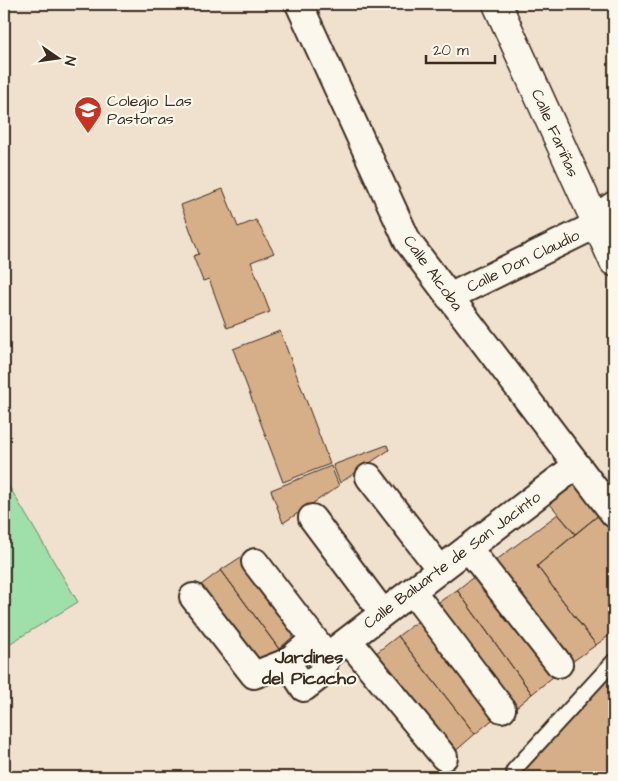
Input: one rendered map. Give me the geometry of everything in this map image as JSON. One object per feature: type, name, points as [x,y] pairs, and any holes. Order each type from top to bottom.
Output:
[{"type":"street","name":"Calle Alcoba","points":[[299,4],[408,242],[614,514]]},
{"type":"street","name":"Calle Fariñas","points":[[497,4],[602,216],[614,262]]},
{"type":"street","name":"Calle Don Claudio","points":[[450,297],[602,216]]},
{"type":"street","name":"Calle Baluarte de San Jacinto","points":[[193,597],[254,675],[287,662],[304,688],[321,675],[327,656],[577,465]]},
{"type":"street","points":[[369,477],[440,569]]},
{"type":"street","points":[[312,518],[383,613]]},
{"type":"street","points":[[468,548],[559,664]]},
{"type":"street","points":[[255,562],[327,656]]},
{"type":"street","points":[[412,591],[502,709]]},
{"type":"street","points":[[348,640],[444,757]]},
{"type":"lane","points":[[514,770],[614,661]]},
{"type":"green space","points":[[4,478],[78,602],[4,647]]},
{"type":"building","points":[[223,189],[238,227],[256,220],[274,253],[251,262],[270,312],[227,328],[209,279],[203,281],[193,256],[199,254],[181,205]]},
{"type":"building","points":[[280,331],[330,464],[283,482],[233,349]]},
{"type":"building","points":[[387,445],[389,450],[340,483],[333,465]]},
{"type":"building","points":[[331,466],[339,486],[283,523],[271,490]]},
{"type":"building","points":[[575,479],[600,514],[575,534],[545,498]]},
{"type":"building","points":[[558,514],[575,534],[537,566],[596,645],[569,664],[491,564]]},
{"type":"building","points":[[600,514],[614,532],[614,632],[596,645],[537,566]]},
{"type":"building","points":[[241,557],[298,632],[279,649],[221,570]]},
{"type":"building","points":[[221,570],[279,649],[258,666],[197,588]]},
{"type":"building","points":[[476,575],[554,676],[532,694],[457,590]]},
{"type":"building","points":[[457,590],[532,694],[514,709],[436,604]]},
{"type":"building","points":[[421,619],[497,716],[475,734],[398,636]]},
{"type":"building","points":[[398,636],[475,734],[452,754],[371,657]]},
{"type":"building","points":[[614,669],[614,777],[517,777]]},
{"type":"place","name":"Colegio Las Pastoras","points":[[88,134]]},
{"type":"district","name":"Jardines del Picacho","points":[[309,668]]}]
